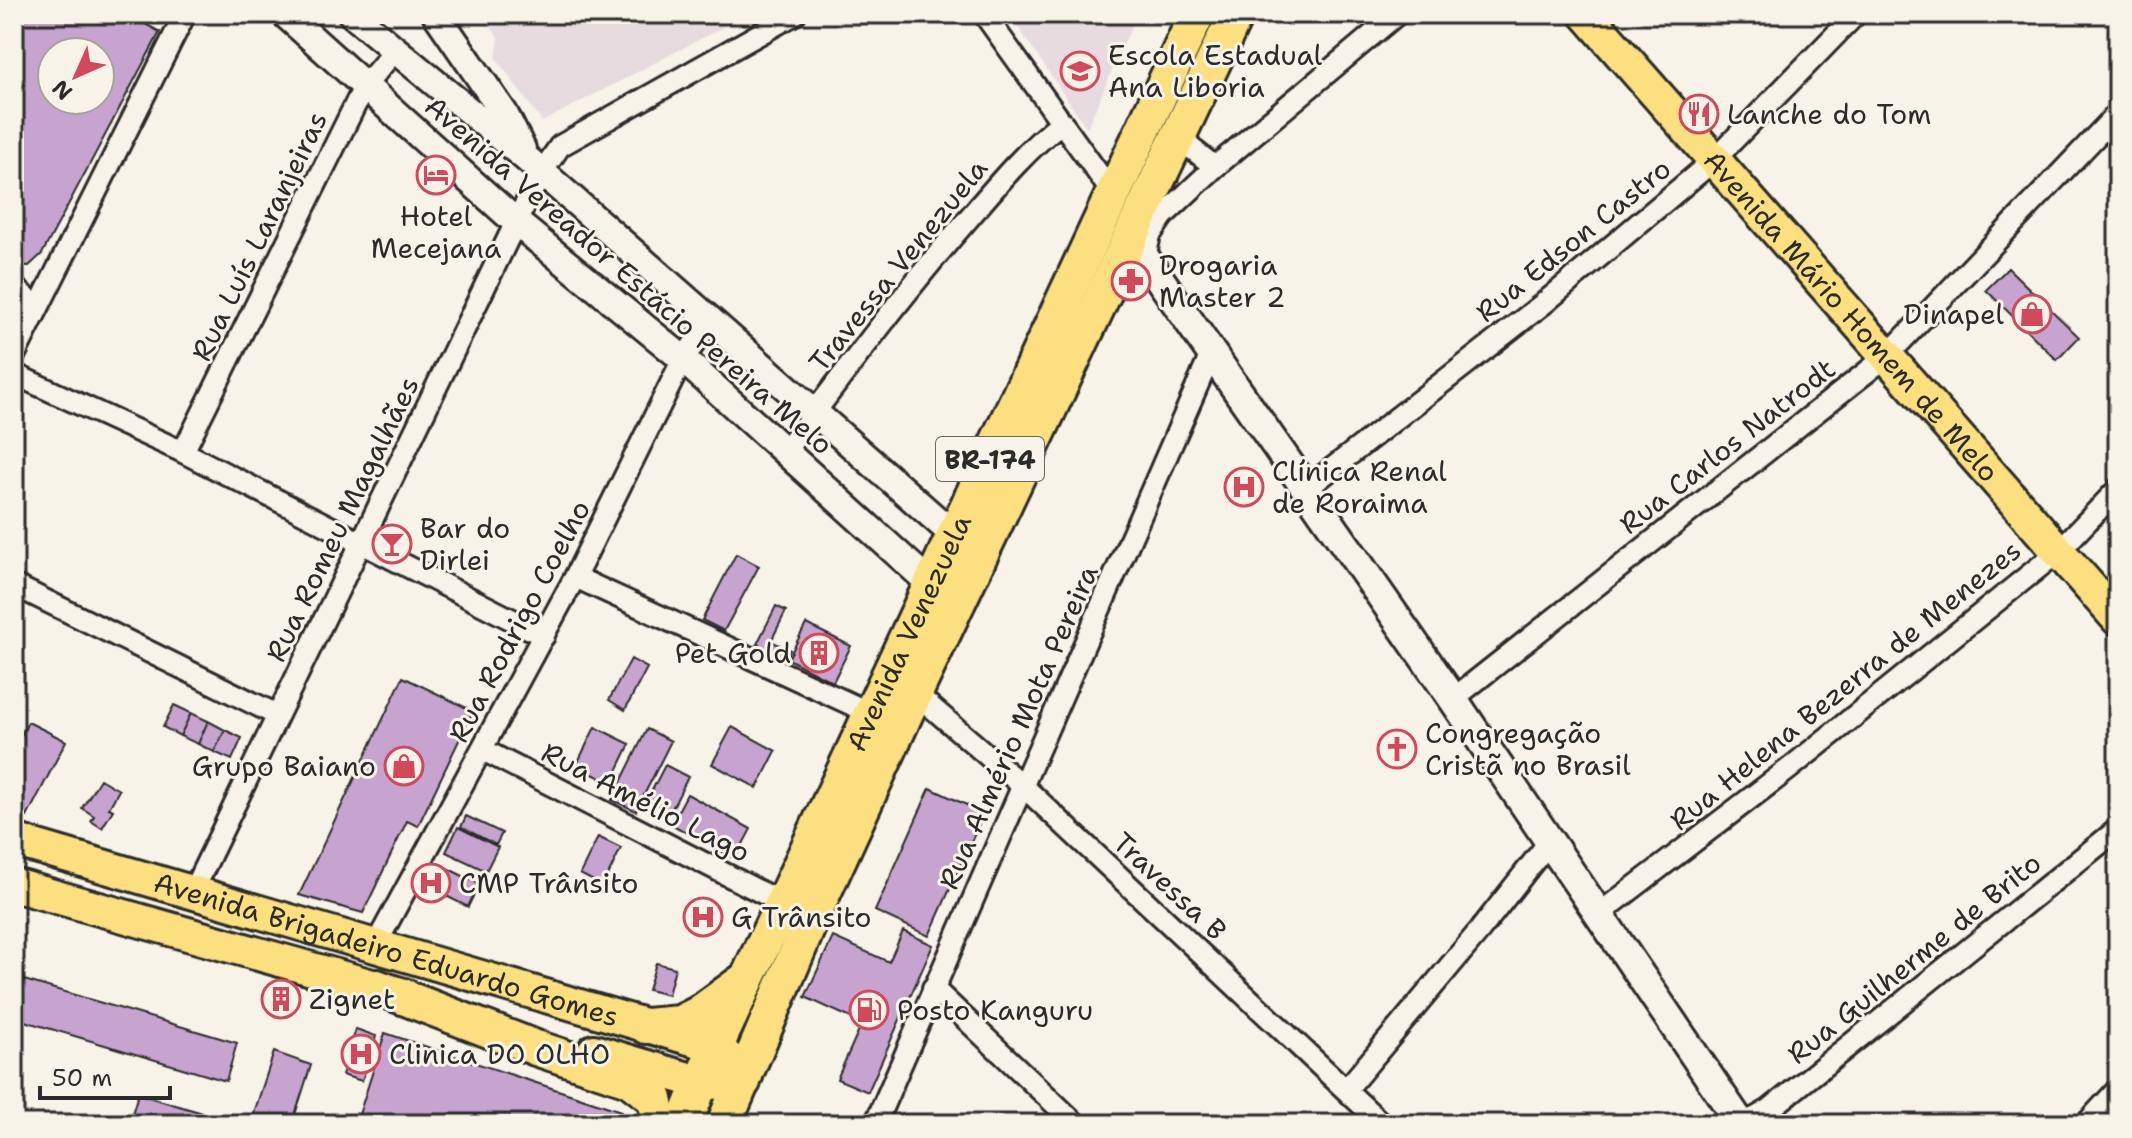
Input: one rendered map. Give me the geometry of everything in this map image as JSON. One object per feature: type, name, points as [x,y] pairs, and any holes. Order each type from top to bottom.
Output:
[{"type":"highway","name":"Avenida Venezuela","points":[[684,1124],[716,1046],[1197,14]]},
{"type":"highway","name":"Avenida Venezuela","points":[[724,1124],[810,922],[915,693],[1072,365],[1132,259],[1182,133],[1236,14]]},
{"type":"highway","points":[[1045,340],[1043,359],[1050,369],[1058,372],[1072,365]]},
{"type":"highway","points":[[646,1026],[680,1023],[689,1019],[749,978]]},
{"type":"highway","points":[[377,987],[536,1048],[629,1079],[655,1099],[660,1124]]},
{"type":"main road","name":"Avenida Mário Homem de Melo","points":[[1586,14],[2118,619]]},
{"type":"main road","points":[[1132,259],[1212,352],[1453,699],[1739,1124]]},
{"type":"main road","name":"Avenida Brigadeiro Eduardo Gomes","points":[[14,840],[716,1046],[745,1079]]},
{"type":"main road","name":"Avenida Brigadeiro Eduardo Gomes","points":[[14,885],[702,1083],[745,1079]]},
{"type":"street","points":[[14,356],[185,14]]},
{"type":"street","name":"Avenida Vereador Estácio Pereira Melo","points":[[285,14],[516,222],[683,359],[932,585]]},
{"type":"street","name":"Avenida Vereador Estácio Pereira Melo","points":[[352,14],[535,165],[955,536]]},
{"type":"street","points":[[436,14],[504,113],[535,165]]},
{"type":"street","name":"Rua Romeu Magalhães","points":[[193,891],[516,222],[535,165],[560,146],[795,14]]},
{"type":"street","points":[[984,14],[1113,194]]},
{"type":"street","points":[[1132,259],[1163,216],[1215,167],[1397,14]]},
{"type":"street","name":"Rua Edson Castro","points":[[1307,488],[1543,304],[1714,160],[1856,14]]},
{"type":"street","name":"Rua Luís Laranjeiras","points":[[183,452],[364,87],[394,51]]},
{"type":"street","name":"Rua Carlos Natrodt","points":[[1453,699],[1887,356],[2118,113]]},
{"type":"street","name":"Travessa Venezuela","points":[[785,451],[941,250],[995,188],[1062,122]]},
{"type":"street","points":[[1182,133],[1191,148],[1215,167]]},
{"type":"street","points":[[14,287],[38,308]]},
{"type":"street","name":"Rua Rodrigo Coelho","points":[[375,946],[575,577],[683,359],[710,322]]},
{"type":"street","name":"Rua Almério Mota Pereira","points":[[875,1124],[1212,352]]},
{"type":"street","points":[[14,374],[183,452],[544,636]]},
{"type":"street","name":"Rua Helena Bezerra de Menezes","points":[[1599,914],[1790,768],[2059,551],[2118,489]]},
{"type":"street","points":[[575,577],[872,714]]},
{"type":"street","points":[[14,585],[277,715]]},
{"type":"street","name":"Travessa B","points":[[915,693],[1024,787],[1382,1124]]},
{"type":"street","name":"Rua Amélio Lago","points":[[483,750],[784,904]]},
{"type":"street","name":"Rua Guilherme de Brito","points":[[1739,1124],[1769,1110],[2118,829]]},
{"type":"street","points":[[1346,1090],[1549,842]]},
{"type":"street","points":[[933,988],[1076,1124]]},
{"type":"street","points":[[2086,1124],[2118,1089]]},
{"type":"shaded area","points":[[483,14],[748,14],[542,122],[496,58],[499,39]]},
{"type":"shaded area","name":"Escola Estadual Ana Liboria","points":[[1009,14],[1137,14],[1087,128]]},
{"type":"building","points":[[14,14],[127,14],[160,32],[116,115],[116,36],[36,36],[36,116],[115,116],[42,254],[29,266],[14,265]]},
{"type":"building","name":"Dinapel","points":[[2008,268],[2079,337],[2057,360],[1986,290]]},
{"type":"building","points":[[736,554],[759,566],[724,631],[702,620]]},
{"type":"building","points":[[776,606],[786,611],[771,641],[790,650],[786,658],[757,644]]},
{"type":"building","name":"Pet Gold","points":[[806,624],[851,646],[833,682],[788,659]]},
{"type":"building","points":[[631,659],[647,668],[625,710],[609,700]]},
{"type":"building","name":"Grupo Baiano","points":[[403,677],[473,711],[418,826],[407,821],[363,913],[299,895]]},
{"type":"building","points":[[174,705],[191,713],[180,736],[163,727]]},
{"type":"building","points":[[191,713],[208,721],[198,744],[180,736]]},
{"type":"building","points":[[208,721],[225,730],[214,752],[198,744]]},
{"type":"building","points":[[28,722],[66,741],[27,817],[14,811],[14,749]]},
{"type":"building","points":[[595,727],[630,744],[611,783],[576,766]]},
{"type":"building","points":[[732,727],[776,751],[757,788],[712,764]]},
{"type":"building","points":[[647,729],[671,741],[636,811],[612,800]]},
{"type":"building","points":[[225,730],[242,738],[232,760],[214,752]]},
{"type":"building","points":[[665,765],[688,777],[671,811],[647,800]]},
{"type":"building","points":[[100,779],[119,790],[109,808],[113,810],[102,828],[91,821],[94,816],[82,808]]},
{"type":"building","points":[[930,788],[984,813],[929,936],[875,911]]},
{"type":"building","points":[[687,794],[751,829],[735,859],[671,824]]},
{"type":"building","points":[[466,816],[502,833],[496,845],[461,827]]},
{"type":"building","points":[[458,827],[498,847],[486,871],[446,852]]},
{"type":"building","points":[[598,837],[621,848],[603,886],[580,874]]},
{"type":"building","points":[[443,866],[479,884],[468,907],[432,889]]},
{"type":"building","name":"Posto Kanguru","points":[[903,931],[933,945],[868,1092],[837,1079],[862,1023],[805,997],[833,937],[889,962]]},
{"type":"building","points":[[656,963],[675,968],[668,995],[648,990]]},
{"type":"building","points":[[14,977],[237,1043],[226,1081],[14,1018]]},
{"type":"building","name":"Zignet","points":[[276,989],[290,993],[285,1008],[272,1004]]},
{"type":"building","points":[[356,1029],[376,1036],[362,1081],[342,1075]]},
{"type":"building","points":[[385,1033],[621,1111],[617,1124],[356,1124]]},
{"type":"building","points":[[274,1052],[311,1065],[292,1124],[276,1124],[253,1116]]},
{"type":"building","points":[[138,1094],[230,1121],[229,1124],[129,1124]]},
{"type":"place","name":"Escola Estadual Ana Liboria","points":[[1080,71]]},
{"type":"place","name":"Lanche do Tom","points":[[1699,114]]},
{"type":"place","name":"Hotel Mecejana","points":[[436,175]]},
{"type":"place","name":"Drogaria Master 2","points":[[1131,281]]},
{"type":"place","name":"Dinapel","points":[[2032,314]]},
{"type":"place","name":"Clínica Renal de Roraima","points":[[1244,487]]},
{"type":"place","name":"Bar do Dirlei","points":[[392,544]]},
{"type":"place","name":"Pet Gold","points":[[819,653]]},
{"type":"place","name":"Congregação Cristã no Brasil","points":[[1397,749]]},
{"type":"place","name":"Grupo Baiano","points":[[404,766]]},
{"type":"place","name":"CMP Trânsito","points":[[431,883]]},
{"type":"place","name":"G Trânsito","points":[[703,917]]},
{"type":"place","name":"Zignet","points":[[281,999]]},
{"type":"place","name":"Posto Kanguru","points":[[869,1010]]},
{"type":"place","name":"Clinica DO OLHO","points":[[361,1054]]}]
